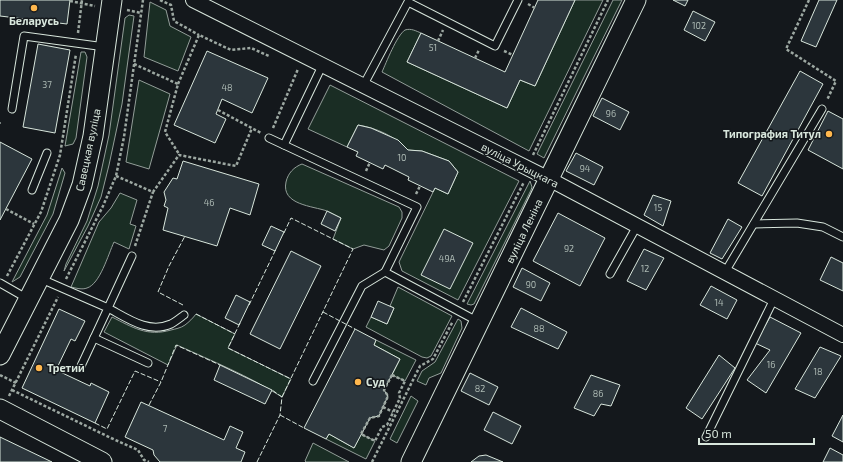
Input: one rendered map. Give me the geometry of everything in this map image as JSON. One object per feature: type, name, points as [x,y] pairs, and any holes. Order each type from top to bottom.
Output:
[{"type":"street","name":"Савецкая вуліца","points":[[0,355],[69,220],[82,185],[93,136],[112,0]]},
{"type":"street","name":"вуліца Урыцкага","points":[[193,0],[549,179],[843,335]]},
{"type":"street","name":"вуліца Леніна","points":[[412,462],[636,0]]},
{"type":"street","points":[[0,409],[102,462]]},
{"type":"lane","points":[[363,86],[408,2],[495,46],[518,0]]},
{"type":"lane","points":[[12,109],[24,36],[106,47]]},
{"type":"lane","points":[[284,145],[322,66]]},
{"type":"lane","points":[[725,272],[822,109]]},
{"type":"lane","points":[[269,138],[417,207],[385,272],[362,286],[313,381]]},
{"type":"lane","points":[[32,190],[47,154]]},
{"type":"lane","points":[[754,224],[796,224],[823,227],[843,237]]},
{"type":"lane","points":[[610,274],[637,226]]},
{"type":"lane","points":[[81,366],[132,256]]},
{"type":"lane","points":[[385,272],[479,322]]},
{"type":"lane","points":[[39,278],[148,327],[158,328],[171,324],[184,315]]},
{"type":"lane","points":[[0,283],[28,300]]},
{"type":"lane","points":[[706,437],[774,299]]},
{"type":"lane","points":[[94,338],[148,363]]},
{"type":"path","points":[[160,0],[171,5],[174,21],[199,35],[231,50],[251,48],[271,57]]},
{"type":"path","points":[[372,462],[395,413],[420,366],[433,359],[458,311],[530,170],[533,153],[608,0]]},
{"type":"path","points":[[809,0],[786,49],[836,82],[822,109]]},
{"type":"path","points":[[70,1],[82,4]]},
{"type":"path","points":[[199,35],[178,84],[165,132],[179,155],[236,166],[252,128]]},
{"type":"path","points":[[134,64],[178,84]]},
{"type":"path","points":[[218,110],[269,138],[298,69],[292,66]]},
{"type":"path","points":[[132,256],[153,192],[179,155]]},
{"type":"path","points":[[116,176],[153,192]]},
{"type":"path","points":[[6,209],[34,224]]},
{"type":"path","points":[[0,375],[16,383]]},
{"type":"path","points":[[392,375],[405,381],[399,393],[400,398],[395,413],[387,425],[382,427],[375,441],[361,434],[370,418],[379,416],[383,407],[388,396],[384,390],[392,375]]},
{"type":"path","points":[[12,390],[138,450],[144,460],[149,462]]},
{"type":"path","points":[[383,407],[395,413]]},
{"type":"green space","points":[[575,0],[603,0],[529,151],[382,72],[399,37],[405,30],[413,30],[421,33],[407,62],[507,108],[520,80],[535,86]]},
{"type":"green space","points":[[613,0],[622,0],[544,158],[537,154]]},
{"type":"green space","points":[[150,2],[166,10],[170,26],[191,37],[178,71],[144,57]]},
{"type":"green space","points":[[129,15],[134,16],[122,104],[101,197],[88,226],[64,271],[87,221],[98,186],[109,135],[125,18]]},
{"type":"green space","points":[[81,52],[85,52],[87,57],[76,138],[73,144],[65,146]]},
{"type":"green space","points":[[139,80],[170,94],[149,169],[126,162]]},
{"type":"green space","points":[[330,85],[519,181],[458,300],[402,271],[399,262],[435,188],[448,194],[458,172],[449,161],[422,151],[408,150],[385,133],[372,128],[358,125],[347,147],[308,129]]},
{"type":"green space","points":[[302,164],[399,207],[402,212],[402,218],[389,246],[384,250],[364,245],[353,249],[333,239],[341,218],[327,211],[299,203],[288,196],[286,190],[287,179],[296,167]]},
{"type":"green space","points":[[62,168],[65,173],[53,214],[20,277],[12,282],[47,215]]},
{"type":"green space","points":[[530,181],[532,187],[531,190],[474,304],[467,304]]},
{"type":"green space","points":[[120,193],[137,200],[130,224],[136,226],[129,249],[114,242],[96,281],[92,285],[83,289],[71,287],[99,222],[111,208]]},
{"type":"green space","points":[[398,287],[452,316],[431,356],[427,358],[422,357],[366,327],[371,317],[387,324],[394,308],[390,306]]},
{"type":"green space","points":[[196,314],[235,334],[228,348],[291,379],[282,397],[244,376],[177,345],[168,365],[104,332],[112,317],[140,330],[147,332],[162,332],[182,327]]},
{"type":"green space","points":[[458,319],[461,321],[462,328],[441,373],[429,378],[426,385],[417,381],[422,371],[435,362]]},
{"type":"green space","points":[[376,340],[416,360],[405,381],[392,375],[400,359],[374,345]]},
{"type":"green space","points":[[411,396],[418,401],[397,443],[390,439]]},
{"type":"green space","points":[[329,434],[354,448],[361,434],[375,441],[366,459],[326,439]]},
{"type":"green space","points":[[313,443],[349,462],[306,462],[305,461]]},
{"type":"building","name":"Беларусь","points":[[0,0],[70,0],[67,24],[0,16]]},
{"type":"building","points":[[538,0],[575,0],[535,86],[520,80],[507,108],[407,62],[421,33],[505,72]]},
{"type":"building","points":[[673,0],[688,0],[685,6]]},
{"type":"building","points":[[819,0],[837,0],[816,47],[801,41]]},
{"type":"building","points":[[693,11],[715,22],[705,41],[684,30]]},
{"type":"building","points":[[38,44],[70,50],[55,133],[23,127]]},
{"type":"building","points":[[207,51],[268,78],[252,113],[222,99],[216,114],[226,119],[215,143],[174,125]]},
{"type":"building","points":[[800,71],[823,84],[762,196],[738,183]]},
{"type":"building","points":[[602,98],[629,112],[620,130],[593,116]]},
{"type":"building","name":"Типография Титул","points":[[828,111],[843,119],[843,169],[808,150]]},
{"type":"building","points":[[358,125],[371,128],[398,140],[408,150],[422,151],[449,161],[458,172],[448,194],[435,188],[433,192],[408,180],[409,177],[385,165],[383,169],[356,156],[358,152],[347,147]]},
{"type":"building","points":[[0,142],[32,159],[0,220]]},
{"type":"building","points":[[576,153],[603,167],[594,185],[566,171]]},
{"type":"building","points":[[183,161],[259,184],[250,215],[230,208],[217,246],[163,230],[168,208],[164,206],[166,200],[164,192],[173,178],[177,179]]},
{"type":"building","points":[[653,195],[671,201],[663,226],[644,215]]},
{"type":"building","points":[[327,211],[341,218],[335,231],[321,224]]},
{"type":"building","points":[[558,213],[605,238],[580,286],[533,261]]},
{"type":"building","points":[[728,219],[742,227],[722,259],[710,253]]},
{"type":"building","points":[[271,226],[284,232],[275,251],[262,245]]},
{"type":"building","points":[[444,229],[473,243],[450,289],[421,275]]},
{"type":"building","points":[[644,249],[664,258],[646,290],[627,281]]},
{"type":"building","points":[[291,251],[321,266],[280,349],[250,334]]},
{"type":"building","points":[[831,257],[843,263],[843,291],[820,280]]},
{"type":"building","points":[[522,268],[550,283],[541,301],[513,287]]},
{"type":"building","points":[[711,286],[737,300],[727,319],[700,305]]},
{"type":"building","points":[[236,295],[250,302],[239,325],[225,318]]},
{"type":"building","points":[[378,301],[394,308],[387,324],[371,317]]},
{"type":"building","points":[[521,308],[567,332],[558,349],[511,327]]},
{"type":"building","points":[[59,309],[85,321],[75,341],[71,339],[56,370],[90,386],[91,383],[109,392],[95,423],[22,388]]},
{"type":"building","points":[[770,317],[801,333],[766,393],[747,380],[770,350],[755,343]]},
{"type":"building","name":"Суд","points":[[355,329],[376,340],[374,345],[400,359],[384,390],[388,396],[379,416],[370,418],[354,448],[329,434],[326,439],[304,428]]},
{"type":"building","points":[[820,347],[841,356],[815,398],[795,389]]},
{"type":"building","points":[[719,355],[735,368],[702,419],[686,408]]},
{"type":"building","points":[[220,365],[272,390],[265,404],[214,380]]},
{"type":"building","points":[[470,373],[498,387],[489,405],[461,391]]},
{"type":"building","points":[[591,375],[620,385],[611,406],[601,404],[594,416],[574,408]]},
{"type":"building","points":[[141,402],[224,440],[230,426],[243,432],[236,448],[245,452],[241,462],[160,462],[154,455],[153,450],[125,437]]},
{"type":"building","points":[[493,412],[521,426],[512,444],[484,430]]},
{"type":"building","points":[[843,415],[843,442],[832,436]]},
{"type":"building","points":[[0,437],[52,462],[0,462]]},
{"type":"building","points":[[830,448],[843,455],[843,462],[823,462]]},
{"type":"building","points":[[486,455],[503,462],[471,462],[479,456]]},
{"type":"fence","points":[[282,397],[353,249],[291,218],[283,235]]},
{"type":"fence","points":[[183,305],[158,292],[169,266],[185,236]]},
{"type":"fence","points":[[249,305],[276,249]]},
{"type":"fence","points":[[323,312],[355,329]]},
{"type":"fence","points":[[196,314],[235,334]]},
{"type":"fence","points":[[240,323],[228,348],[291,379]]},
{"type":"fence","points":[[149,405],[161,382],[176,345],[220,365]]},
{"type":"fence","points":[[95,423],[107,429],[135,371],[161,382]]},
{"type":"fence","points":[[257,462],[280,415],[282,397],[272,390]]},
{"type":"fence","points":[[280,415],[304,428]]},
{"type":"place","name":"Беларусь","points":[[34,8]]},
{"type":"place","name":"Типография Титул","points":[[829,134]]},
{"type":"place","name":"Третий","points":[[39,368]]},
{"type":"place","name":"Суд","points":[[358,382]]}]
